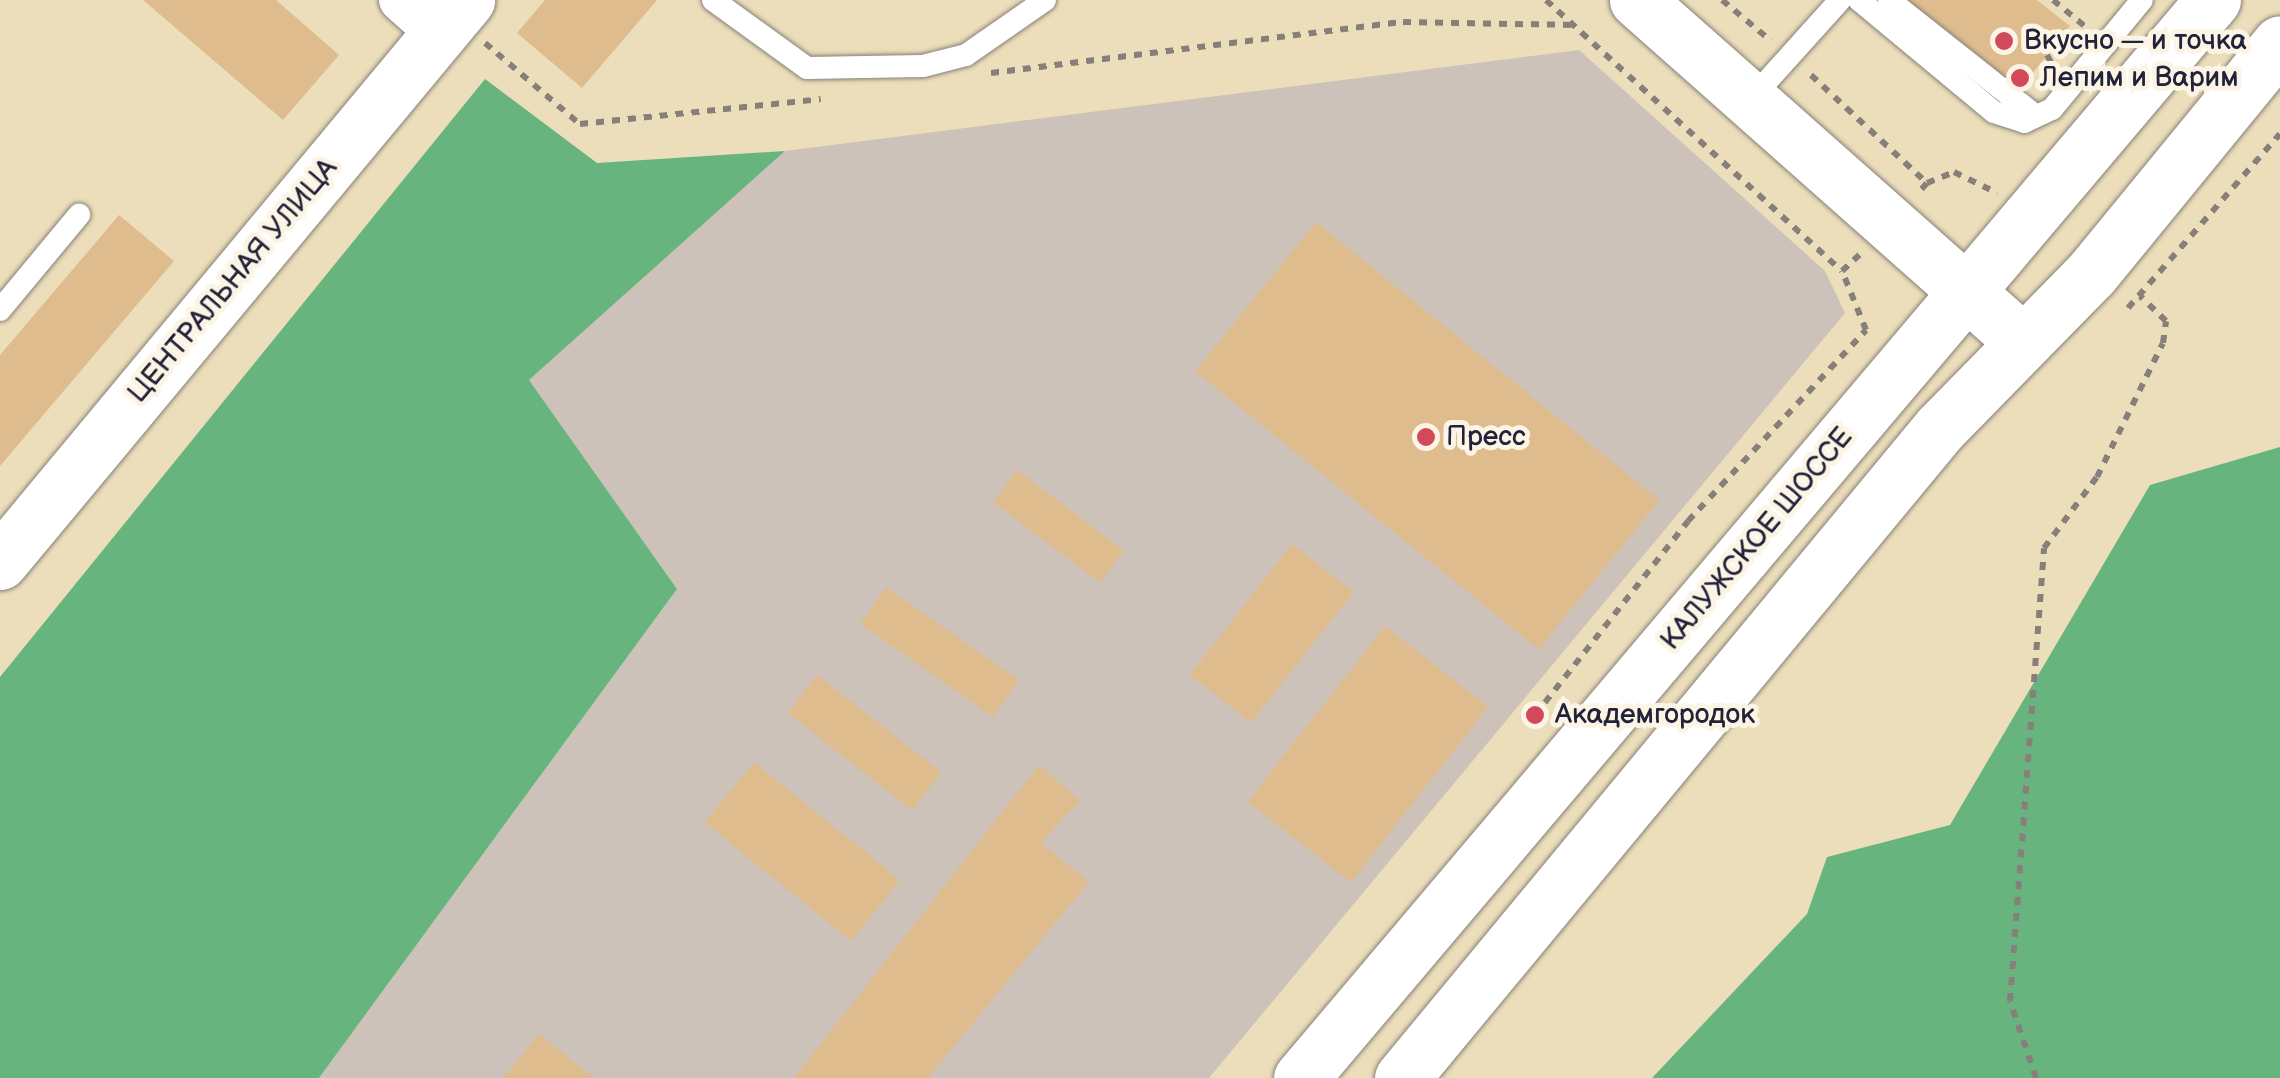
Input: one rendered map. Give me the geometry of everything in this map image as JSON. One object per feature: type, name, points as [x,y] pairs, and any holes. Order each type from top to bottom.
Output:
[{"type":"main road","points":[[1636,0],[2020,340]]},
{"type":"main road","name":"КАЛУЖСКОЕ ШОССЕ","points":[[1302,1078],[1965,292],[2198,5]]},
{"type":"main road","name":"ЦЕНТРАЛЬНАЯ УЛИЦА","points":[[0,562],[446,18]]},
{"type":"main road","points":[[1402,1078],[2020,340],[2091,274],[2280,43]]},
{"type":"lane","points":[[713,0],[807,68],[923,66],[966,55],[1044,0]]},
{"type":"lane","points":[[1751,99],[1840,0]]},
{"type":"lane","points":[[1859,0],[1994,112],[2036,116]]},
{"type":"lane","points":[[1890,0],[2036,116]]},
{"type":"lane","points":[[2036,116],[2142,0]]},
{"type":"lane","points":[[0,310],[79,215]]},
{"type":"path","points":[[1535,714],[1688,521],[1866,330],[1842,272],[1546,0]]},
{"type":"path","points":[[1722,0],[1790,56],[1927,183]]},
{"type":"path","points":[[446,18],[580,124],[834,98]]},
{"type":"path","points":[[968,77],[1403,22],[1577,25]]},
{"type":"path","points":[[2128,308],[2280,134]]},
{"type":"path","points":[[1842,272],[1927,183],[1954,172],[1978,176],[2011,206]]},
{"type":"path","points":[[2036,1078],[2010,1001],[2044,548],[2097,476],[2163,343],[2166,321],[2140,296]]},
{"type":"shaded area","points":[[1579,50],[1825,271],[1845,313],[1209,1078],[319,1078],[677,589],[529,380],[785,151]]},
{"type":"green space","points":[[485,79],[597,163],[785,151],[529,380],[677,589],[319,1078],[0,1078],[0,677]]},
{"type":"green space","points":[[2280,447],[2280,1078],[1652,1078],[1807,914],[1827,857],[1950,825],[2150,485]]},
{"type":"building","points":[[143,0],[276,0],[339,55],[283,120]]},
{"type":"building","points":[[545,0],[657,0],[582,88],[517,33]]},
{"type":"building","name":"Вкусно — и точка","points":[[1908,0],[2037,0],[2070,26],[2017,93]]},
{"type":"building","points":[[119,215],[174,261],[0,466],[0,355]]},
{"type":"building","name":"Пресс","points":[[1316,222],[1659,500],[1539,649],[1195,371]]},
{"type":"building","points":[[1017,470],[1124,551],[1100,583],[993,502]]},
{"type":"building","points":[[1292,544],[1353,592],[1251,723],[1190,675]]},
{"type":"building","points":[[886,587],[1019,680],[993,717],[860,624]]},
{"type":"building","points":[[1385,626],[1488,707],[1351,882],[1248,802]]},
{"type":"building","points":[[817,675],[942,772],[912,810],[787,713]]},
{"type":"building","points":[[754,762],[900,880],[851,941],[705,823]]},
{"type":"building","points":[[1039,765],[1080,800],[1041,843],[1089,882],[928,1078],[794,1078]]},
{"type":"building","points":[[539,1034],[594,1078],[503,1078]]},
{"type":"place","name":"Вкусно — и точка","points":[[2004,41]]},
{"type":"place","name":"Лепим и Варим","points":[[2020,78]]},
{"type":"place","name":"Пресс","points":[[1426,437]]},
{"type":"place","name":"Академгородок","points":[[1535,715]]}]
